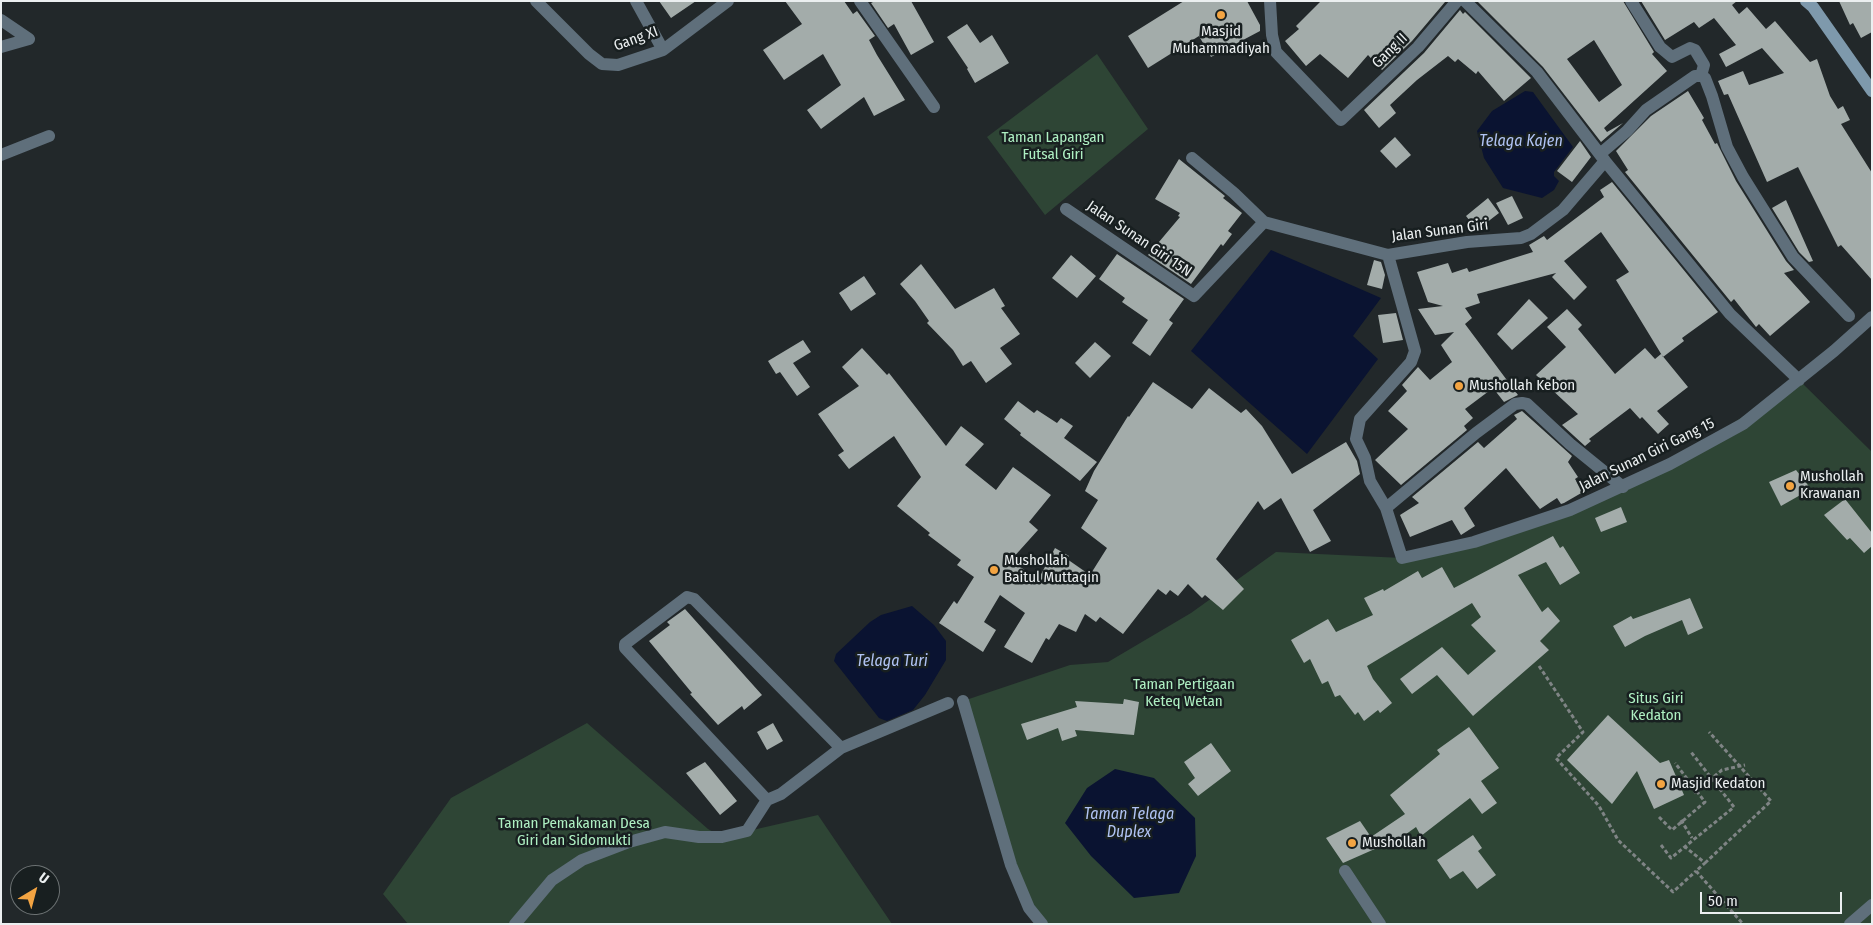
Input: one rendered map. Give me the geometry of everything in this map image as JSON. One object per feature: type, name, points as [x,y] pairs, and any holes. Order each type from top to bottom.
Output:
[{"type":"main road","points":[[1806,1],[1813,7],[1872,91]]},
{"type":"street","name":"Gang XI","points":[[536,1],[589,54],[602,64],[618,65],[663,50],[728,1]]},
{"type":"street","points":[[636,1],[663,50]]},
{"type":"street","points":[[860,1],[934,108]]},
{"type":"street","name":"Gang II","points":[[1270,1],[1272,35],[1276,52],[1341,120],[1418,47],[1457,1]]},
{"type":"street","points":[[1465,1],[1537,72],[1602,158],[1730,314],[1799,380]]},
{"type":"street","points":[[1631,1],[1660,47],[1672,57],[1690,48],[1695,50],[1704,65],[1701,76],[1704,78],[1712,96],[1727,147],[1743,177],[1793,257],[1850,316]]},
{"type":"street","points":[[1,20],[29,39],[1,47]]},
{"type":"street","name":"Jalan Sunan Giri","points":[[1264,222],[1388,255],[1467,242],[1521,238],[1531,234],[1563,210],[1602,158],[1652,106],[1695,76],[1701,76]]},
{"type":"street","points":[[1,155],[48,136]]},
{"type":"street","points":[[1192,158],[1234,193],[1264,222]]},
{"type":"street","name":"Jalan Sunan Giri 15N","points":[[1066,209],[1194,296],[1264,222]]},
{"type":"street","points":[[1388,255],[1416,350],[1411,362],[1360,419],[1356,439],[1365,458],[1370,481],[1386,508],[1476,433],[1515,404],[1522,403],[1527,404],[1570,444],[1623,487]]},
{"type":"street","name":"Jalan Sunan Giri Gang 15","points":[[1386,508],[1402,558],[1474,542],[1570,510],[1623,487],[1743,424],[1799,380],[1872,317]]},
{"type":"street","points":[[767,800],[625,648],[626,644],[687,597],[694,599],[841,748]]},
{"type":"street","points":[[963,701],[1010,865],[1029,908],[1042,924]]},
{"type":"street","points":[[515,924],[552,880],[582,860],[629,842],[665,832],[699,837],[722,837],[747,831],[767,800],[781,794],[841,748],[948,704]]},
{"type":"street","points":[[1345,871],[1380,924]]},
{"type":"street","points":[[1850,924],[1872,905]]},
{"type":"path","points":[[1538,666],[1583,732],[1556,758],[1599,806],[1618,840],[1673,892],[1771,801],[1709,732]]},
{"type":"path","points":[[1684,846],[1734,807],[1691,752]]},
{"type":"path","points":[[1659,817],[1672,830],[1705,802],[1675,763]]},
{"type":"path","points":[[1696,792],[1722,770],[1745,765]]},
{"type":"path","points":[[1661,845],[1671,858],[1694,837],[1682,821]]},
{"type":"path","points":[[1684,846],[1705,863]]},
{"type":"path","points":[[1696,871],[1743,924]]},
{"type":"green space","name":"Taman Lapangan Futsal Giri","points":[[1097,54],[1148,129],[1045,215],[987,137]]},
{"type":"green space","name":"Situs Giri Kedaton","points":[[1799,380],[1872,452],[1872,924],[1044,924],[1025,898],[963,701],[1070,665],[1108,662],[1191,613],[1276,552],[1402,558],[1570,510],[1670,464]]},
{"type":"green space","name":"Taman Pemakaman Desa Giri dan Sidomukti","points":[[587,723],[708,829],[722,837],[818,815],[892,924],[408,924],[383,894],[451,798]]},
{"type":"water","name":"Telaga Kajen","points":[[1525,91],[1533,92],[1573,147],[1554,172],[1554,176],[1559,181],[1554,190],[1542,198],[1503,188],[1484,158],[1477,131],[1492,111]]},
{"type":"water","points":[[1271,250],[1381,298],[1353,336],[1378,359],[1307,454],[1191,351]]},
{"type":"water","name":"Telaga Turi","points":[[912,606],[934,625],[946,641],[946,660],[925,695],[913,710],[887,721],[879,718],[834,661],[836,654],[870,622],[881,615]]},
{"type":"water","name":"Taman Telaga Duplex","points":[[1115,769],[1154,778],[1195,818],[1196,856],[1179,893],[1134,898],[1091,856],[1065,823],[1087,788]]},
{"type":"building","points":[[659,1],[696,1],[671,18]]},
{"type":"building","points":[[785,1],[844,1],[853,14],[857,11],[875,36],[869,40],[905,100],[874,116],[864,97],[821,129],[807,110],[841,85],[823,54],[784,80],[763,50],[802,24]]},
{"type":"building","points":[[875,1],[911,1],[934,42],[911,55],[894,24],[888,28],[871,3]]},
{"type":"building","points":[[1184,1],[1247,1],[1260,25],[1260,31],[1211,57],[1199,36],[1148,68],[1128,36]]},
{"type":"building","points":[[1321,1],[1445,2],[1412,41],[1382,70],[1368,55],[1348,78],[1320,54],[1306,66],[1285,41],[1299,29],[1296,26]]},
{"type":"building","points":[[1477,1],[1623,1],[1654,52],[1652,54],[1667,71],[1604,128],[1607,132],[1623,123],[1601,142],[1543,67]],"holes":[[[1594,40],[1622,85],[1599,102],[1567,59]]]},
{"type":"building","points":[[1641,1],[1737,1],[1732,5],[1739,14],[1747,7],[1766,29],[1775,21],[1810,62],[1817,59],[1830,96],[1838,109],[1843,106],[1850,120],[1841,124],[1872,173],[1872,280],[1841,245],[1838,247],[1798,167],[1767,182],[1728,94],[1724,95],[1718,81],[1743,71],[1749,85],[1784,73],[1762,48],[1726,67],[1719,54],[1736,45],[1714,18],[1699,28],[1694,22],[1665,40]]},
{"type":"building","points":[[1839,1],[1872,1],[1872,32],[1861,38],[1853,23],[1850,25]]},
{"type":"building","points":[[1460,10],[1463,14],[1465,12],[1531,78],[1504,101],[1478,71],[1476,74],[1458,59],[1455,62],[1448,56],[1417,80],[1390,105],[1396,113],[1379,128],[1364,110],[1424,53]]},
{"type":"building","points":[[967,24],[980,43],[992,35],[1009,63],[975,83],[968,68],[947,37]]},
{"type":"building","points":[[1688,91],[1736,181],[1786,261],[1794,270],[1784,273],[1810,302],[1770,336],[1759,324],[1756,327],[1734,299],[1731,302],[1625,172],[1628,170],[1616,151],[1651,116]]},
{"type":"building","points":[[1395,137],[1411,155],[1396,168],[1380,151]]},
{"type":"building","points":[[1580,141],[1591,157],[1572,182],[1557,171]]},
{"type":"building","points":[[1179,159],[1225,196],[1223,198],[1242,213],[1228,231],[1232,234],[1223,246],[1221,244],[1191,284],[1148,255],[1180,217],[1178,216],[1180,213],[1155,199]]},
{"type":"building","points":[[1612,182],[1718,312],[1682,338],[1684,341],[1663,357],[1616,280],[1629,272],[1601,232],[1564,261],[1587,287],[1574,300],[1552,277],[1556,273],[1477,294],[1480,303],[1465,308],[1472,318],[1465,324],[1518,395],[1504,402],[1493,388],[1465,409],[1473,418],[1464,426],[1467,430],[1401,485],[1375,460],[1408,429],[1388,411],[1407,391],[1402,385],[1418,367],[1430,380],[1452,362],[1441,345],[1454,332],[1435,335],[1418,309],[1443,306],[1428,302],[1417,272],[1448,263],[1452,273],[1467,268],[1469,272],[1533,252],[1529,245],[1544,236],[1547,240],[1604,197],[1600,190]]},
{"type":"building","points":[[1512,196],[1523,218],[1508,225],[1496,203]]},
{"type":"building","points":[[1488,198],[1499,213],[1477,230],[1466,216]]},
{"type":"building","points":[[1786,200],[1813,261],[1809,262],[1799,252],[1772,208]]},
{"type":"building","points":[[1117,254],[1184,299],[1169,320],[1173,323],[1150,356],[1132,343],[1148,320],[1122,302],[1125,298],[1099,279]]},
{"type":"building","points":[[1071,255],[1096,276],[1077,298],[1052,278]]},
{"type":"building","points":[[1374,260],[1381,262],[1385,275],[1382,289],[1367,285]]},
{"type":"building","points":[[921,264],[955,309],[994,288],[1005,306],[1001,308],[1020,334],[1000,348],[1012,364],[986,383],[971,361],[963,366],[953,350],[927,323],[929,321],[900,284]]},
{"type":"building","points":[[864,276],[876,294],[851,311],[839,293]]},
{"type":"building","points":[[1529,299],[1548,318],[1512,350],[1497,334]]},
{"type":"building","points":[[1567,309],[1582,325],[1578,329],[1615,374],[1645,348],[1655,359],[1661,354],[1688,387],[1657,411],[1669,424],[1658,434],[1642,417],[1640,419],[1630,408],[1589,439],[1591,441],[1585,446],[1562,425],[1578,414],[1536,375],[1566,347],[1547,327]]},
{"type":"building","points":[[1396,313],[1403,340],[1383,343],[1378,315]]},
{"type":"building","points":[[803,340],[811,352],[793,363],[810,387],[797,396],[780,372],[776,374],[768,361]]},
{"type":"building","points":[[1095,342],[1111,356],[1090,378],[1075,363]]},
{"type":"building","points":[[862,348],[887,375],[889,373],[946,446],[961,426],[984,444],[965,465],[996,490],[1013,467],[1051,495],[1029,522],[1038,530],[1011,560],[1038,580],[1055,548],[1069,556],[1067,559],[1090,575],[1107,548],[1081,528],[1098,500],[1085,491],[1094,471],[1128,416],[1153,382],[1192,409],[1209,388],[1241,413],[1246,409],[1262,426],[1292,474],[1346,442],[1357,461],[1360,474],[1313,510],[1331,541],[1310,552],[1281,498],[1264,510],[1258,501],[1216,559],[1244,589],[1223,610],[1205,595],[1202,598],[1188,584],[1178,596],[1170,590],[1166,595],[1158,589],[1123,634],[1100,617],[1096,622],[1085,614],[1076,632],[1059,624],[1049,640],[1046,638],[1032,663],[1004,647],[1025,613],[1000,595],[984,622],[996,630],[983,652],[939,623],[954,601],[957,604],[974,577],[957,565],[961,560],[928,535],[930,533],[897,506],[921,477],[894,436],[849,469],[838,455],[844,451],[818,414],[859,386],[842,367]]},
{"type":"building","points":[[1018,401],[1034,413],[1037,410],[1057,423],[1061,418],[1073,426],[1064,438],[1097,462],[1080,481],[1020,435],[1021,433],[1004,419]]},
{"type":"building","points":[[1522,411],[1572,456],[1568,462],[1578,477],[1575,479],[1583,492],[1561,504],[1557,498],[1540,509],[1506,468],[1464,508],[1475,526],[1461,535],[1452,520],[1410,537],[1400,515],[1419,503],[1412,497],[1478,442],[1484,448],[1517,419],[1514,415]]},
{"type":"building","name":"Mushollah Krawanan","points":[[1796,470],[1811,489],[1781,506],[1769,482]]},
{"type":"building","points":[[1845,499],[1872,533],[1872,546],[1864,553],[1850,538],[1847,540],[1824,515]]},
{"type":"building","points":[[1621,507],[1627,522],[1601,532],[1595,518]]},
{"type":"building","points":[[1553,536],[1560,548],[1563,546],[1580,573],[1560,585],[1546,562],[1518,575],[1542,612],[1548,607],[1560,621],[1540,641],[1549,650],[1473,716],[1437,675],[1412,694],[1400,679],[1442,647],[1468,675],[1496,651],[1471,625],[1481,617],[1472,603],[1367,666],[1373,679],[1392,703],[1380,713],[1378,710],[1364,721],[1358,712],[1355,715],[1340,695],[1335,697],[1328,681],[1322,684],[1310,659],[1304,663],[1291,640],[1328,619],[1336,632],[1373,615],[1364,598],[1383,589],[1384,591],[1418,571],[1422,578],[1442,567],[1454,588]]},
{"type":"building","points":[[1690,598],[1703,628],[1688,635],[1682,620],[1625,647],[1613,626],[1631,616],[1633,619]]},
{"type":"building","points":[[685,609],[762,695],[744,710],[742,706],[718,725],[690,694],[692,693],[649,641],[670,625],[667,622]]},
{"type":"building","points":[[1124,699],[1139,702],[1134,735],[1075,730],[1077,736],[1062,741],[1058,728],[1027,740],[1021,724],[1077,707],[1075,701],[1123,704]]},
{"type":"building","points":[[1608,715],[1660,763],[1669,760],[1684,795],[1654,809],[1637,771],[1612,804],[1567,760]]},
{"type":"building","points":[[773,723],[783,741],[767,750],[757,732]]},
{"type":"building","points":[[1469,727],[1499,768],[1481,781],[1497,803],[1482,814],[1470,798],[1421,836],[1416,827],[1402,837],[1343,863],[1326,838],[1360,821],[1371,837],[1405,814],[1390,795],[1440,754],[1437,750]]},
{"type":"building","points":[[1211,743],[1231,771],[1198,796],[1188,784],[1195,778],[1184,762]]},
{"type":"building","points":[[705,762],[737,801],[720,815],[686,773]]},
{"type":"building","points":[[1473,835],[1482,848],[1478,851],[1496,875],[1477,889],[1463,871],[1450,879],[1437,860]]},
{"type":"place","name":"Masjid Muhammadiyah","points":[[1221,15]]},
{"type":"place","name":"Mushollah Kebon","points":[[1459,386]]},
{"type":"place","name":"Mushollah Krawanan","points":[[1790,486]]},
{"type":"place","name":"Mushollah Baitul Muttaqin","points":[[994,570]]},
{"type":"place","name":"Masjid Kedaton","points":[[1661,784]]},
{"type":"place","name":"Mushollah","points":[[1352,843]]},
{"type":"park label","name":"Taman Pertigaan Keteq Wetan","points":[[1184,694]]}]
